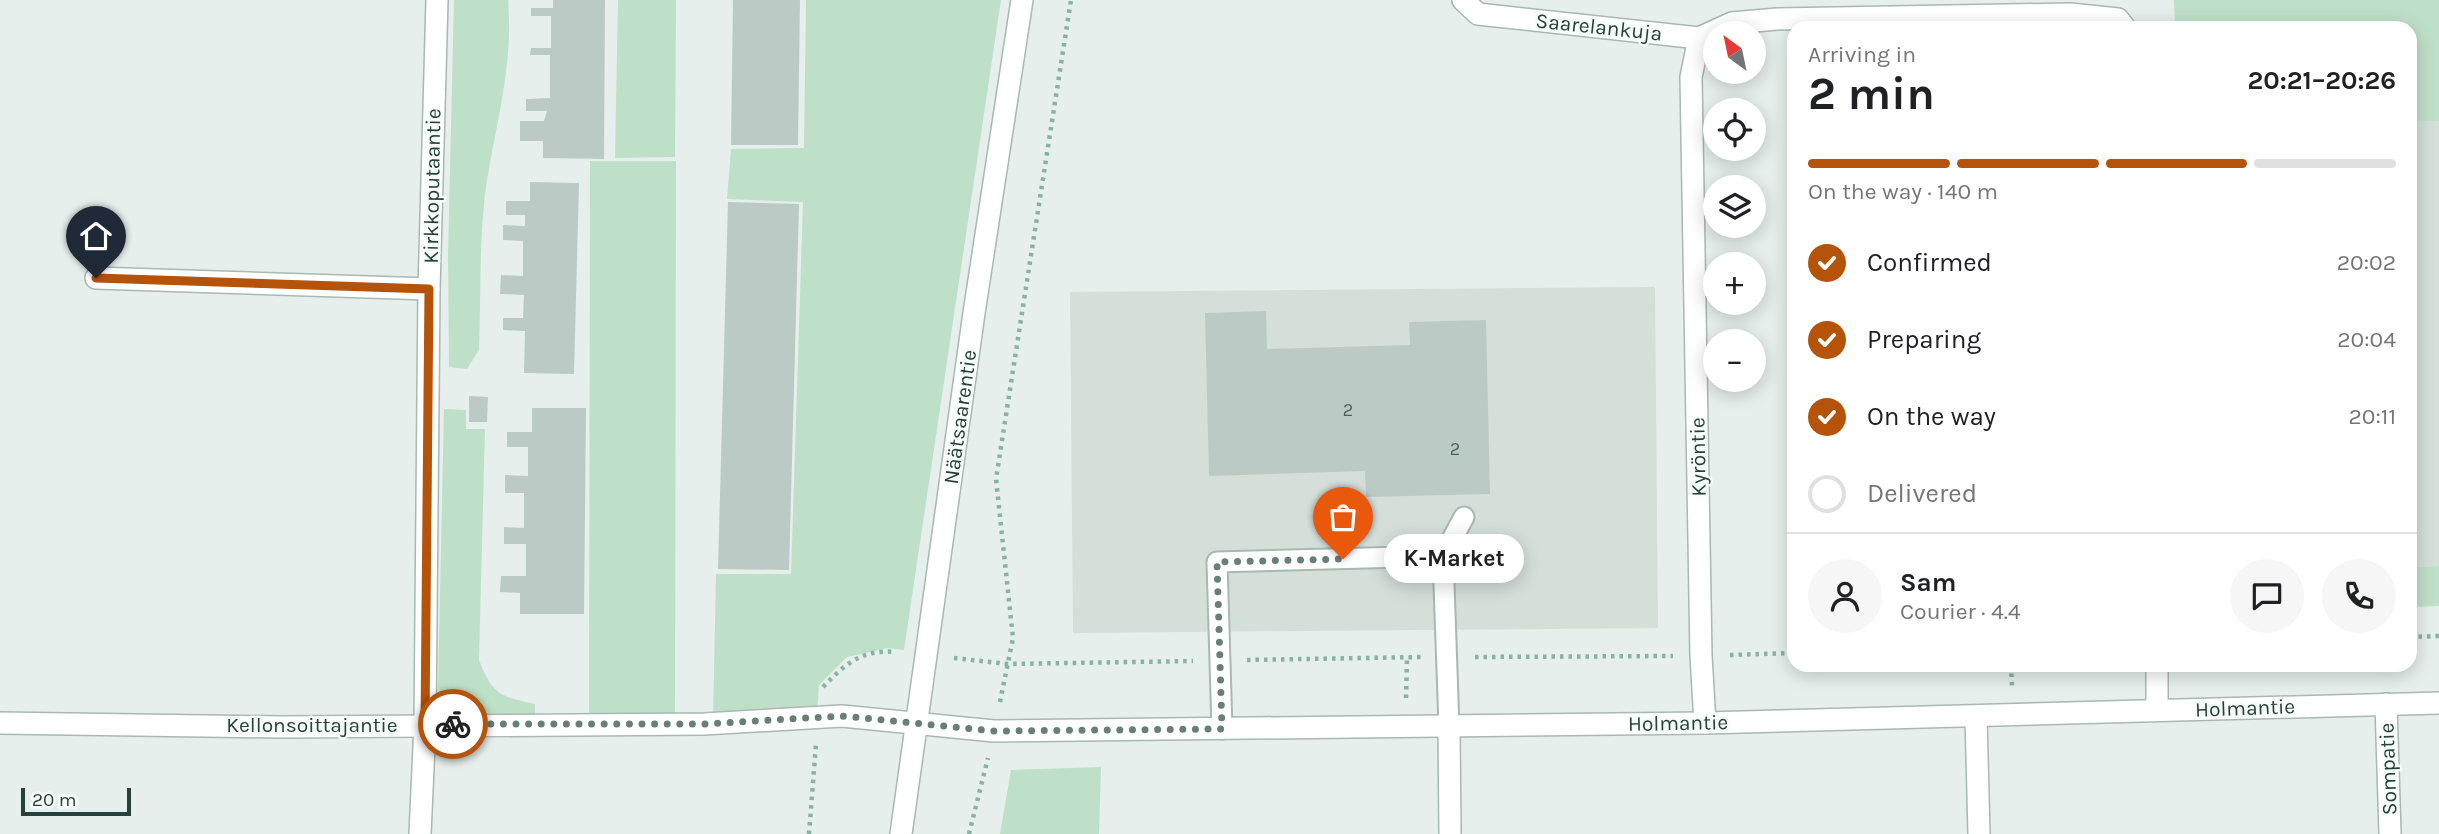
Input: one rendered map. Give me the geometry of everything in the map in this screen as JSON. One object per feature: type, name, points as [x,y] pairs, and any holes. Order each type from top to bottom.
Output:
[{"type":"street","name":"Kirkkoputaantie","points":[[420,834],[425,724],[429,289],[437,0]]},
{"type":"street","name":"Näätsaarentie","points":[[901,834],[974,313],[1022,0]]},
{"type":"street","name":"Saarelankuja","points":[[1463,0],[1478,14],[1699,38]]},
{"type":"street","points":[[1699,38],[1732,23],[1777,19],[2070,14],[2120,21]]},
{"type":"street","name":"Kyröntie","points":[[1699,38],[1691,77],[1701,656],[1705,723]]},
{"type":"street","points":[[96,278],[429,289]]},
{"type":"street","points":[[2157,672],[2157,710]]},
{"type":"street","name":"Holmantie","points":[[918,724],[994,731],[1449,727],[1976,717],[2439,703]]},
{"type":"street","name":"Sompatie","points":[[2386,704],[2390,834]]},
{"type":"street","name":"Kellonsoittajantie","points":[[0,723],[281,727],[704,724],[842,716],[918,724]]},
{"type":"street","points":[[1976,717],[1979,834]]},
{"type":"street","points":[[1449,727],[1450,834]]},
{"type":"lane","points":[[1449,727],[1443,556],[1464,517]]},
{"type":"lane","points":[[1222,729],[1217,562],[1443,556]]},
{"type":"path","points":[[969,834],[1013,638],[996,480],[1071,0]]},
{"type":"path","points":[[2417,637],[2439,636]]},
{"type":"path","points":[[1405,727],[1407,658]]},
{"type":"shaded area","points":[[2439,121],[2439,566],[2417,567],[2417,122]]},
{"type":"shaded area","points":[[1655,287],[1658,628],[1073,633],[1070,292]]},
{"type":"green space","points":[[454,0],[508,0],[509,25],[506,74],[483,214],[479,350],[467,369],[449,367],[448,254]]},
{"type":"green space","points":[[618,0],[676,0],[675,157],[615,158]]},
{"type":"green space","points":[[806,0],[1001,0],[904,650],[888,648],[847,657],[819,685],[817,714],[713,718],[716,574],[791,574],[803,202],[727,199],[731,149],[804,148]]},
{"type":"green space","points":[[2174,0],[2439,0],[2439,121],[2417,122],[2417,21],[2175,21]]},
{"type":"green space","points":[[590,161],[676,161],[675,713],[589,713]]},
{"type":"green space","points":[[444,409],[466,410],[466,429],[485,429],[479,660],[489,681],[499,692],[513,699],[535,704],[535,718],[456,719],[448,712],[438,687]]},
{"type":"green space","points":[[2439,566],[2439,606],[2417,607],[2417,567]]},
{"type":"green space","points":[[1101,767],[1099,834],[1000,834],[1011,770]]},
{"type":"building","points":[[553,0],[605,0],[604,159],[543,158],[543,141],[520,141],[520,121],[544,121],[547,111],[526,111],[526,99],[550,98],[550,55],[530,55],[531,48],[551,48],[551,16],[531,16],[531,8],[553,8]]},
{"type":"building","points":[[733,0],[800,0],[798,145],[731,145]]},
{"type":"building","points":[[530,182],[579,183],[574,374],[524,373],[525,331],[503,330],[503,318],[523,318],[524,295],[500,294],[501,275],[523,276],[523,241],[503,240],[503,225],[525,226],[525,215],[506,215],[506,201],[530,201]]},
{"type":"building","points":[[728,202],[799,204],[789,570],[718,569]]},
{"type":"building","points":[[1266,311],[1267,349],[1410,345],[1409,322],[1486,320],[1490,494],[1366,497],[1365,471],[1209,476],[1205,313]]},
{"type":"building","points":[[469,396],[488,397],[487,422],[469,422]]},
{"type":"building","points":[[532,408],[586,408],[584,614],[520,614],[520,593],[500,592],[501,576],[526,576],[526,544],[504,544],[504,527],[524,528],[524,493],[505,493],[505,475],[528,476],[528,447],[507,447],[507,432],[532,432]]},
{"type":"way so far","points":[[453,724],[704,724],[842,716],[994,731],[1222,729],[1217,562],[1343,559]]},
{"type":"place","name":"K-Market","points":[[1343,559]]},
{"type":"route","points":[[96,278],[429,289],[425,724],[453,724]]}]
